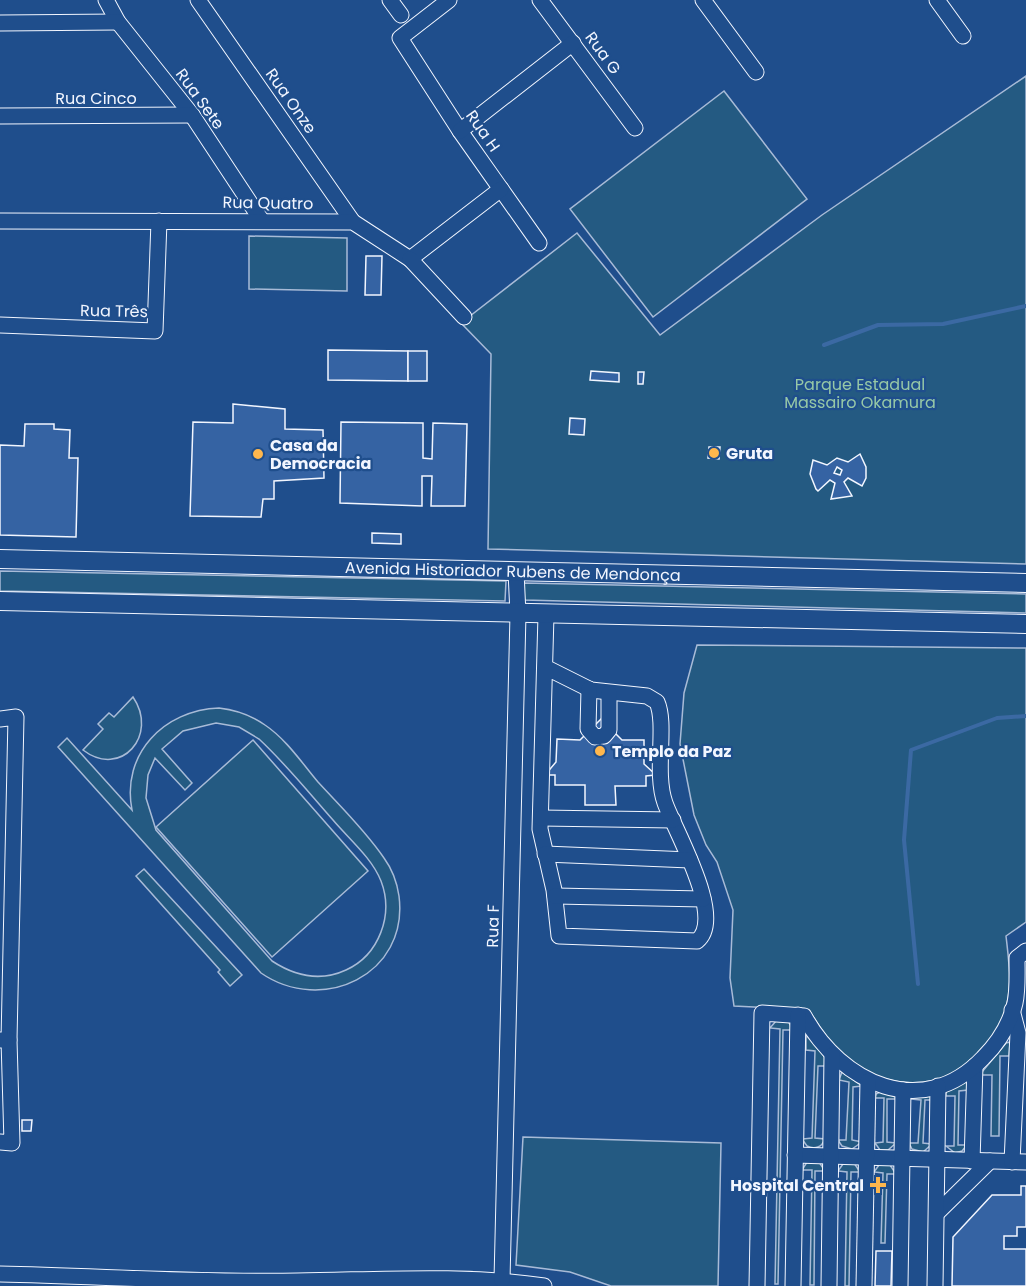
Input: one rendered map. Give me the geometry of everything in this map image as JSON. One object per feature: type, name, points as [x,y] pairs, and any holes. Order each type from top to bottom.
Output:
[{"type":"main road","name":"Avenida Historiador Rubens de Mendonça","points":[[0,559],[1026,583]]},
{"type":"main road","points":[[0,601],[1026,624]]},
{"type":"street","name":"Rua Sete","points":[[106,0],[118,22],[192,115],[262,221]]},
{"type":"street","name":"Rua Onze","points":[[198,0],[353,222]]},
{"type":"street","points":[[390,0],[401,15]]},
{"type":"street","name":"Rua H","points":[[449,0],[400,38],[460,131],[539,243]]},
{"type":"street","name":"Rua G","points":[[540,0],[635,128]]},
{"type":"street","points":[[937,0],[963,36]]},
{"type":"street","points":[[710,2],[756,72]]},
{"type":"street","points":[[0,23],[118,22]]},
{"type":"street","points":[[460,131],[573,43]]},
{"type":"street","name":"Rua Cinco","points":[[0,116],[192,115]]},
{"type":"street","points":[[410,259],[501,189]]},
{"type":"street","name":"Rua Quatro","points":[[0,221],[353,222]]},
{"type":"street","name":"Rua Três","points":[[0,325],[155,331],[159,221]]},
{"type":"street","points":[[353,222],[410,259],[464,316]]},
{"type":"street","name":"Rua F","points":[[502,1281],[518,614],[516,572]]},
{"type":"street","points":[[545,667],[589,689],[647,696],[657,702],[660,714],[661,784],[703,899],[705,928],[702,937],[694,942],[559,936],[555,896],[541,841],[546,615]]},
{"type":"street","points":[[589,689],[588,729],[596,737],[603,736],[609,730],[609,693]]},
{"type":"street","points":[[0,719],[16,717],[5,1040],[12,1143],[0,1142]]},
{"type":"street","points":[[541,818],[673,820]]},
{"type":"street","points":[[545,854],[690,860]]},
{"type":"street","points":[[555,896],[703,899]]},
{"type":"street","points":[[757,1286],[762,1013],[804,1016],[832,1055],[868,1081],[903,1090],[938,1086],[975,1066],[998,1040],[1012,1010],[1016,992],[1017,958],[1026,951]]},
{"type":"street","points":[[795,1155],[1019,1162],[1018,1033],[1012,1010]]},
{"type":"street","points":[[793,1286],[798,1015]]},
{"type":"street","points":[[829,1286],[832,1055]]},
{"type":"street","points":[[972,1161],[975,1066]]},
{"type":"street","points":[[864,1286],[868,1081]]},
{"type":"street","points":[[935,1286],[938,1086]]},
{"type":"street","points":[[900,1286],[903,1090]]},
{"type":"street","points":[[937,1213],[990,1161]]},
{"type":"street","points":[[0,1274],[295,1281],[466,1283],[502,1281],[544,1286]]},
{"type":"green space","name":"Parque Estadual Massairo Okamura","points":[[1026,76],[1026,564],[488,549],[491,354],[461,323],[577,233],[660,335],[822,215]]},
{"type":"green space","points":[[724,91],[807,199],[653,317],[570,209]]},
{"type":"green space","points":[[249,236],[347,238],[347,291],[249,289]]},
{"type":"green space","points":[[0,571],[506,581],[505,601],[0,591]]},
{"type":"green space","points":[[524,583],[1026,594],[1026,613],[524,600]]},
{"type":"green space","points":[[697,645],[1026,648],[1026,922],[1006,936],[1010,984],[1003,1018],[991,1040],[975,1059],[956,1072],[934,1080],[910,1083],[885,1079],[860,1068],[844,1056],[809,1010],[734,1006],[730,978],[733,910],[717,862],[706,845],[694,815],[680,744],[684,693]]},
{"type":"green space","points":[[133,697],[140,711],[142,725],[139,738],[132,749],[122,756],[110,759],[97,758],[83,750],[103,729],[98,724],[109,713],[114,717]]},
{"type":"green space","points":[[219,708],[237,712],[254,718],[273,731],[361,828],[389,867],[399,896],[398,924],[390,947],[376,966],[357,980],[334,988],[310,990],[285,985],[261,973],[58,747],[67,738],[132,810],[130,790],[133,771],[140,754],[164,726],[199,711]],"holes":[[[216,723],[239,727],[259,739],[288,768],[366,857],[381,881],[386,907],[381,933],[367,955],[346,970],[327,976],[308,976],[272,961],[156,830],[146,798],[148,775],[155,758],[185,790],[192,783],[162,749],[183,731]]]},
{"type":"green space","points":[[253,740],[368,871],[272,957],[156,827]]},
{"type":"green space","points":[[144,869],[242,975],[230,986],[218,972],[220,970],[136,876]]},
{"type":"green space","points":[[776,1021],[788,1021],[793,1030],[783,1030],[778,1284],[775,1284],[780,1029],[770,1028]]},
{"type":"green space","points":[[806,1035],[828,1061],[828,1066],[818,1066],[815,1138],[825,1139],[815,1148],[807,1146],[802,1139],[812,1138],[815,1051],[806,1050]]},
{"type":"green space","points":[[1010,1042],[1009,1056],[1000,1056],[999,1136],[991,1136],[992,1075],[981,1075],[1006,1043]]},
{"type":"green space","points":[[842,1072],[862,1086],[853,1087],[852,1140],[862,1142],[852,1149],[842,1146],[838,1140],[846,1140],[849,1082],[839,1080]]},
{"type":"green space","points":[[968,1082],[968,1090],[959,1091],[958,1145],[967,1145],[962,1151],[955,1153],[946,1146],[954,1146],[955,1096],[946,1096],[946,1091]]},
{"type":"green space","points":[[882,1091],[896,1096],[897,1099],[887,1099],[887,1142],[896,1143],[888,1150],[880,1150],[875,1143],[883,1142],[884,1098],[875,1098],[876,1094]]},
{"type":"green space","points":[[914,1095],[930,1095],[933,1100],[925,1100],[923,1143],[932,1144],[923,1152],[912,1149],[909,1143],[918,1143],[921,1100],[910,1099]]},
{"type":"green space","points":[[523,1137],[721,1143],[718,1286],[611,1286],[570,1272],[516,1265]]},
{"type":"green space","points":[[807,1162],[819,1162],[825,1171],[815,1171],[814,1285],[810,1285],[812,1170],[802,1170]]},
{"type":"green space","points":[[854,1163],[860,1172],[851,1172],[849,1286],[845,1286],[847,1172],[838,1171],[843,1164]]},
{"type":"green space","points":[[879,1165],[890,1165],[896,1174],[887,1174],[885,1243],[881,1243],[883,1173],[874,1172]]},
{"type":"building","points":[[366,256],[382,256],[381,295],[365,295]]},
{"type":"building","points":[[328,350],[408,351],[408,381],[328,380]]},
{"type":"building","points":[[408,351],[427,351],[427,381],[408,381]]},
{"type":"building","points":[[591,371],[619,373],[619,382],[590,380]]},
{"type":"building","points":[[638,372],[644,372],[643,384],[638,384]]},
{"type":"building","name":"Casa da Democracia","points":[[233,404],[285,409],[285,429],[323,430],[324,478],[274,481],[274,499],[263,499],[261,517],[190,516],[193,422],[233,423]]},
{"type":"building","points":[[570,418],[585,419],[584,435],[569,434]]},
{"type":"building","points":[[341,422],[423,423],[423,458],[432,459],[433,423],[467,424],[465,506],[431,506],[432,476],[422,476],[422,506],[340,503]]},
{"type":"building","points":[[25,424],[54,424],[54,429],[70,430],[69,458],[78,458],[76,537],[0,535],[0,445],[24,446]]},
{"type":"building","name":"Gruta","points":[[709,447],[720,447],[719,459],[708,458]]},
{"type":"building","points":[[860,454],[866,467],[866,478],[862,486],[848,478],[844,482],[852,496],[831,499],[835,483],[830,480],[818,491],[816,489],[810,474],[813,460],[827,465],[837,458],[848,462]],"holes":[[[837,467],[842,470],[840,475],[834,473]]]},
{"type":"building","points":[[372,533],[401,534],[401,544],[372,543]]},
{"type":"building","name":"Templo da Paz","points":[[601,719],[622,740],[644,740],[644,764],[656,775],[646,776],[646,786],[615,786],[616,805],[585,805],[585,785],[555,785],[555,775],[545,775],[556,762],[557,739],[580,740]]},
{"type":"building","points":[[22,1120],[32,1120],[31,1131],[22,1131]]},
{"type":"building","points":[[1021,1186],[1026,1186],[1026,1227],[1017,1227],[1017,1236],[1004,1236],[1004,1249],[1026,1249],[1026,1286],[952,1286],[953,1237],[992,1195],[1021,1195]]},
{"type":"building","points":[[876,1251],[892,1251],[891,1286],[875,1286]]},
{"type":"waterway","points":[[824,345],[878,325],[943,324],[1026,306]]},
{"type":"waterway","points":[[918,984],[904,840],[911,750],[997,718],[1026,716]]},
{"type":"place","name":"Gruta","points":[[714,453]]},
{"type":"place","name":"Casa da Democracia","points":[[258,454]]},
{"type":"place","name":"Templo da Paz","points":[[600,751]]},
{"type":"place","name":"Hospital Central","points":[[878,1185]]}]
